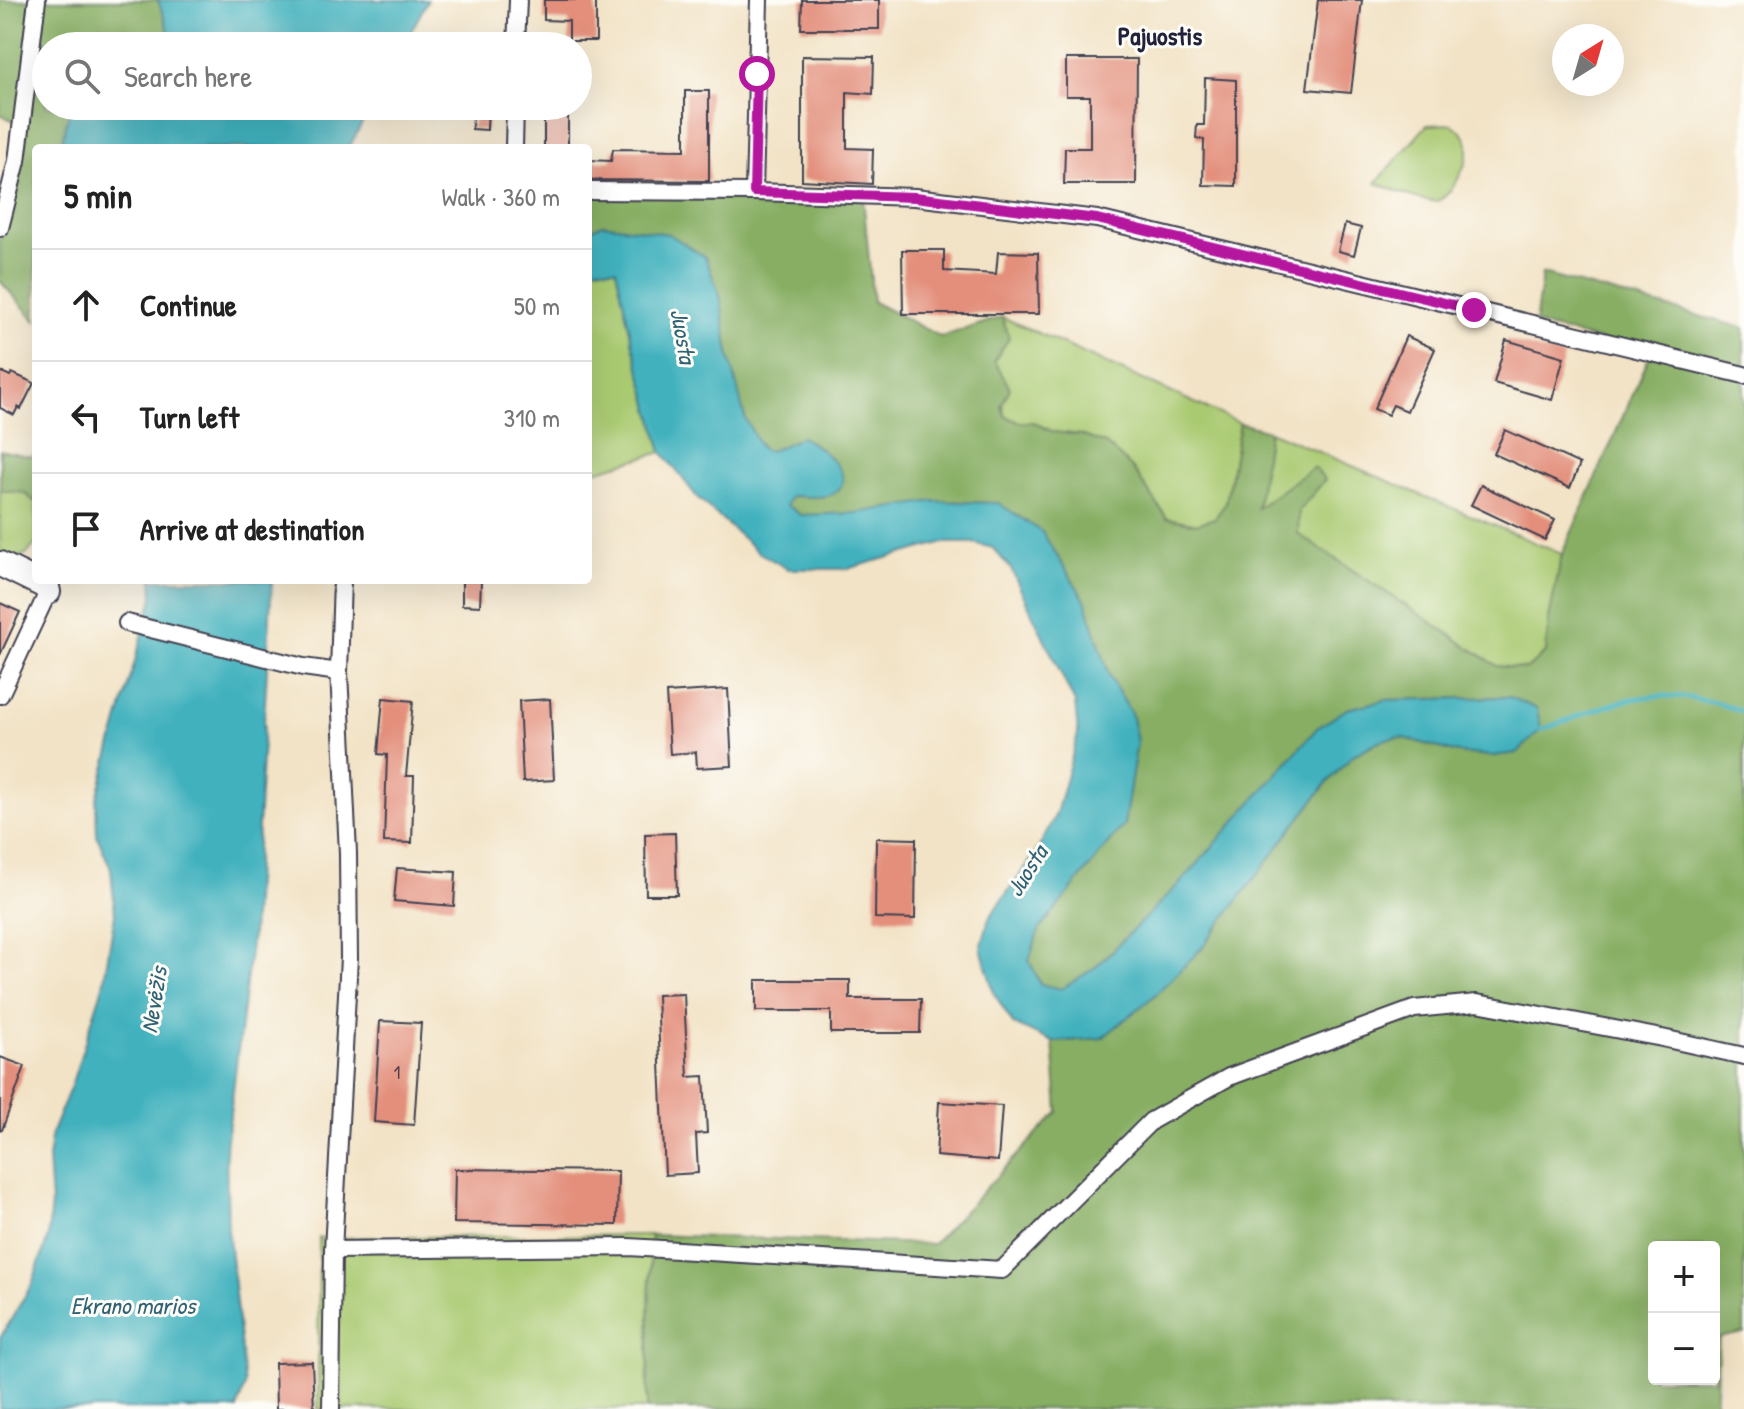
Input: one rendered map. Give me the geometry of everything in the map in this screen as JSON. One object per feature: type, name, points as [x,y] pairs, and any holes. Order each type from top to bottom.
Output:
[{"type":"main road","points":[[0,564],[32,580]]},
{"type":"main road","points":[[41,584],[47,587],[48,592]]},
{"type":"street","points":[[33,32],[37,0]]},
{"type":"street","points":[[517,32],[518,0]]},
{"type":"street","points":[[754,192],[759,0]]},
{"type":"street","points":[[0,228],[17,161],[32,40]]},
{"type":"street","points":[[514,144],[515,120]]},
{"type":"street","points":[[592,191],[915,197],[1097,219],[1744,375]]},
{"type":"street","points":[[331,1409],[333,1250],[349,958],[348,853],[339,672],[342,584]]},
{"type":"street","points":[[0,695],[48,592]]},
{"type":"street","points":[[127,623],[303,667],[339,672]]},
{"type":"street","points":[[333,1250],[629,1247],[1002,1270],[1151,1121],[1229,1077],[1414,1009],[1477,1003],[1744,1056]]},
{"type":"green space","points":[[0,0],[158,0],[169,32],[32,32],[32,120],[67,120],[61,144],[32,144],[32,317],[0,281],[0,228],[21,125],[0,114]]},
{"type":"green space","points":[[1452,124],[1465,138],[1467,155],[1458,180],[1442,199],[1423,200],[1376,183],[1427,125]]},
{"type":"green space","points":[[592,191],[863,197],[873,302],[941,337],[1002,317],[1009,338],[994,361],[1010,388],[1001,406],[1005,416],[1019,422],[1033,422],[1053,432],[1081,435],[1106,444],[1132,468],[1167,518],[1197,524],[1215,518],[1226,503],[1240,423],[1269,431],[1257,508],[1314,467],[1325,480],[1299,510],[1298,534],[1497,666],[1527,669],[1546,652],[1562,554],[1651,353],[1535,324],[1542,274],[1744,328],[1744,1333],[1720,1338],[1720,1241],[1648,1241],[1648,1385],[1716,1385],[1715,1409],[647,1409],[651,1235],[933,1244],[1058,1112],[1053,1042],[1102,1038],[1154,995],[1200,950],[1326,784],[1353,755],[1381,740],[1401,737],[1458,753],[1493,756],[1517,752],[1510,697],[1386,700],[1347,709],[1097,966],[1062,990],[1040,984],[1029,960],[1038,930],[1124,824],[1137,742],[1131,713],[1110,678],[1085,600],[1042,532],[855,513],[801,515],[786,505],[791,496],[828,496],[801,437],[766,451],[747,423],[734,379],[720,295],[603,224],[592,229]]},
{"type":"green space","points":[[592,269],[616,269],[662,452],[592,472]]},
{"type":"green space","points":[[1002,317],[1240,423],[1226,503],[1215,518],[1197,524],[1167,518],[1132,468],[1106,444],[1081,435],[1053,432],[1033,422],[1019,423],[1005,416],[993,361],[1009,338]]},
{"type":"green space","points":[[1269,431],[1562,554],[1546,652],[1527,669],[1497,666],[1298,534],[1298,510],[1324,480],[1256,509]]},
{"type":"green space","points":[[0,450],[32,457],[32,499],[25,493],[0,490]]},
{"type":"green space","points":[[0,490],[25,493],[32,499],[32,548],[27,554],[0,560]]},
{"type":"green space","points":[[651,1235],[647,1409],[318,1409],[319,1238]]},
{"type":"water","points":[[158,0],[428,0],[411,32],[169,32]]},
{"type":"water","points":[[67,120],[364,120],[351,144],[61,144]]},
{"type":"water","points":[[603,224],[669,234],[705,257],[720,295],[729,354],[745,418],[760,447],[766,451],[773,450],[801,437],[831,458],[841,473],[843,481],[835,493],[821,497],[791,496],[786,505],[801,515],[855,513],[934,501],[998,503],[1042,532],[1085,600],[1110,678],[1131,713],[1137,742],[1124,824],[1039,930],[1029,960],[1040,984],[1062,989],[1097,966],[1186,877],[1317,728],[1347,709],[1386,700],[1510,697],[1537,709],[1541,730],[1517,753],[1493,756],[1458,753],[1401,737],[1381,740],[1353,755],[1326,784],[1200,950],[1154,996],[1102,1038],[1053,1042],[1013,1024],[994,993],[981,948],[989,918],[1037,851],[1056,814],[1078,734],[1075,703],[1011,569],[993,548],[973,543],[941,543],[847,569],[788,569],[758,552],[697,497],[662,452],[616,269],[592,269],[592,229]]},
{"type":"water","name":"Ekrano marios","points":[[152,584],[272,584],[252,935],[226,1148],[228,1229],[245,1386],[237,1409],[0,1409],[0,1338],[32,1284],[48,1237],[51,1203],[48,1158],[52,1132],[71,1086],[103,986],[115,914],[111,869],[97,836],[96,801],[153,597]]},
{"type":"building","points":[[544,0],[596,0],[596,41],[592,41],[592,32],[569,32],[569,21],[544,20]]},
{"type":"building","points":[[802,0],[879,0],[879,29],[801,29]]},
{"type":"building","points":[[1318,0],[1362,0],[1351,93],[1307,89]]},
{"type":"building","points":[[802,56],[874,57],[873,94],[847,92],[847,148],[873,149],[872,184],[802,180]]},
{"type":"building","points":[[1066,59],[1137,59],[1136,184],[1064,184],[1065,148],[1090,148],[1090,96],[1066,96]]},
{"type":"building","points":[[1205,78],[1236,80],[1236,186],[1203,185],[1204,140],[1196,138],[1197,125],[1204,125]]},
{"type":"building","points":[[685,91],[709,91],[709,181],[592,180],[592,160],[611,161],[613,149],[685,150]]},
{"type":"building","points":[[473,120],[487,120],[487,130],[472,129]]},
{"type":"building","points":[[544,120],[568,120],[568,144],[544,144]]},
{"type":"building","points":[[1345,224],[1361,228],[1354,255],[1338,251]]},
{"type":"building","points":[[902,250],[944,250],[944,271],[996,274],[998,252],[1038,253],[1039,314],[903,314]]},
{"type":"building","points":[[1406,336],[1435,349],[1407,411],[1393,405],[1388,415],[1374,409]]},
{"type":"building","points":[[1506,340],[1564,357],[1552,400],[1494,383]]},
{"type":"building","points":[[0,371],[32,382],[21,409],[18,407],[14,415],[0,408]]},
{"type":"building","points":[[1505,430],[1580,464],[1570,488],[1494,454]]},
{"type":"building","points":[[1481,485],[1555,520],[1545,540],[1471,505]]},
{"type":"building","points":[[462,584],[481,584],[480,606],[462,605]]},
{"type":"building","points":[[0,603],[20,612],[0,655]]},
{"type":"building","points":[[728,689],[732,766],[697,768],[696,752],[670,754],[666,693]]},
{"type":"building","points":[[383,698],[413,701],[406,776],[414,776],[412,843],[384,842],[387,755],[378,754]]},
{"type":"building","points":[[550,699],[554,780],[523,782],[519,701]]},
{"type":"building","points":[[675,833],[677,895],[646,895],[645,834]]},
{"type":"building","points":[[876,838],[916,839],[915,919],[875,918]]},
{"type":"building","points":[[397,868],[456,872],[454,906],[394,901]]},
{"type":"building","points":[[756,980],[850,980],[850,999],[921,999],[920,1033],[831,1033],[831,1011],[756,1011]]},
{"type":"building","points":[[684,994],[688,1077],[704,1076],[707,1133],[696,1134],[698,1173],[665,1175],[657,995]]},
{"type":"building","points":[[380,1021],[421,1023],[414,1125],[374,1122]]},
{"type":"building","points":[[0,1057],[25,1066],[2,1130],[0,1130]]},
{"type":"building","points":[[939,1102],[1002,1106],[998,1161],[936,1156]]},
{"type":"building","points":[[455,1169],[618,1171],[617,1225],[454,1223]]},
{"type":"building","points":[[312,1362],[314,1409],[276,1409],[275,1363]]},
{"type":"waterway","name":"Juosta","points":[[1536,729],[1643,697],[1687,698],[1744,712]]},
{"type":"district","name":"Pajuostis","points":[[1160,36]]},
{"type":"route","points":[[757,74],[754,192],[915,197],[1097,219],[1474,310]]},
{"type":"water label","name":"Nevėžis","points":[[154,1000]]}]
